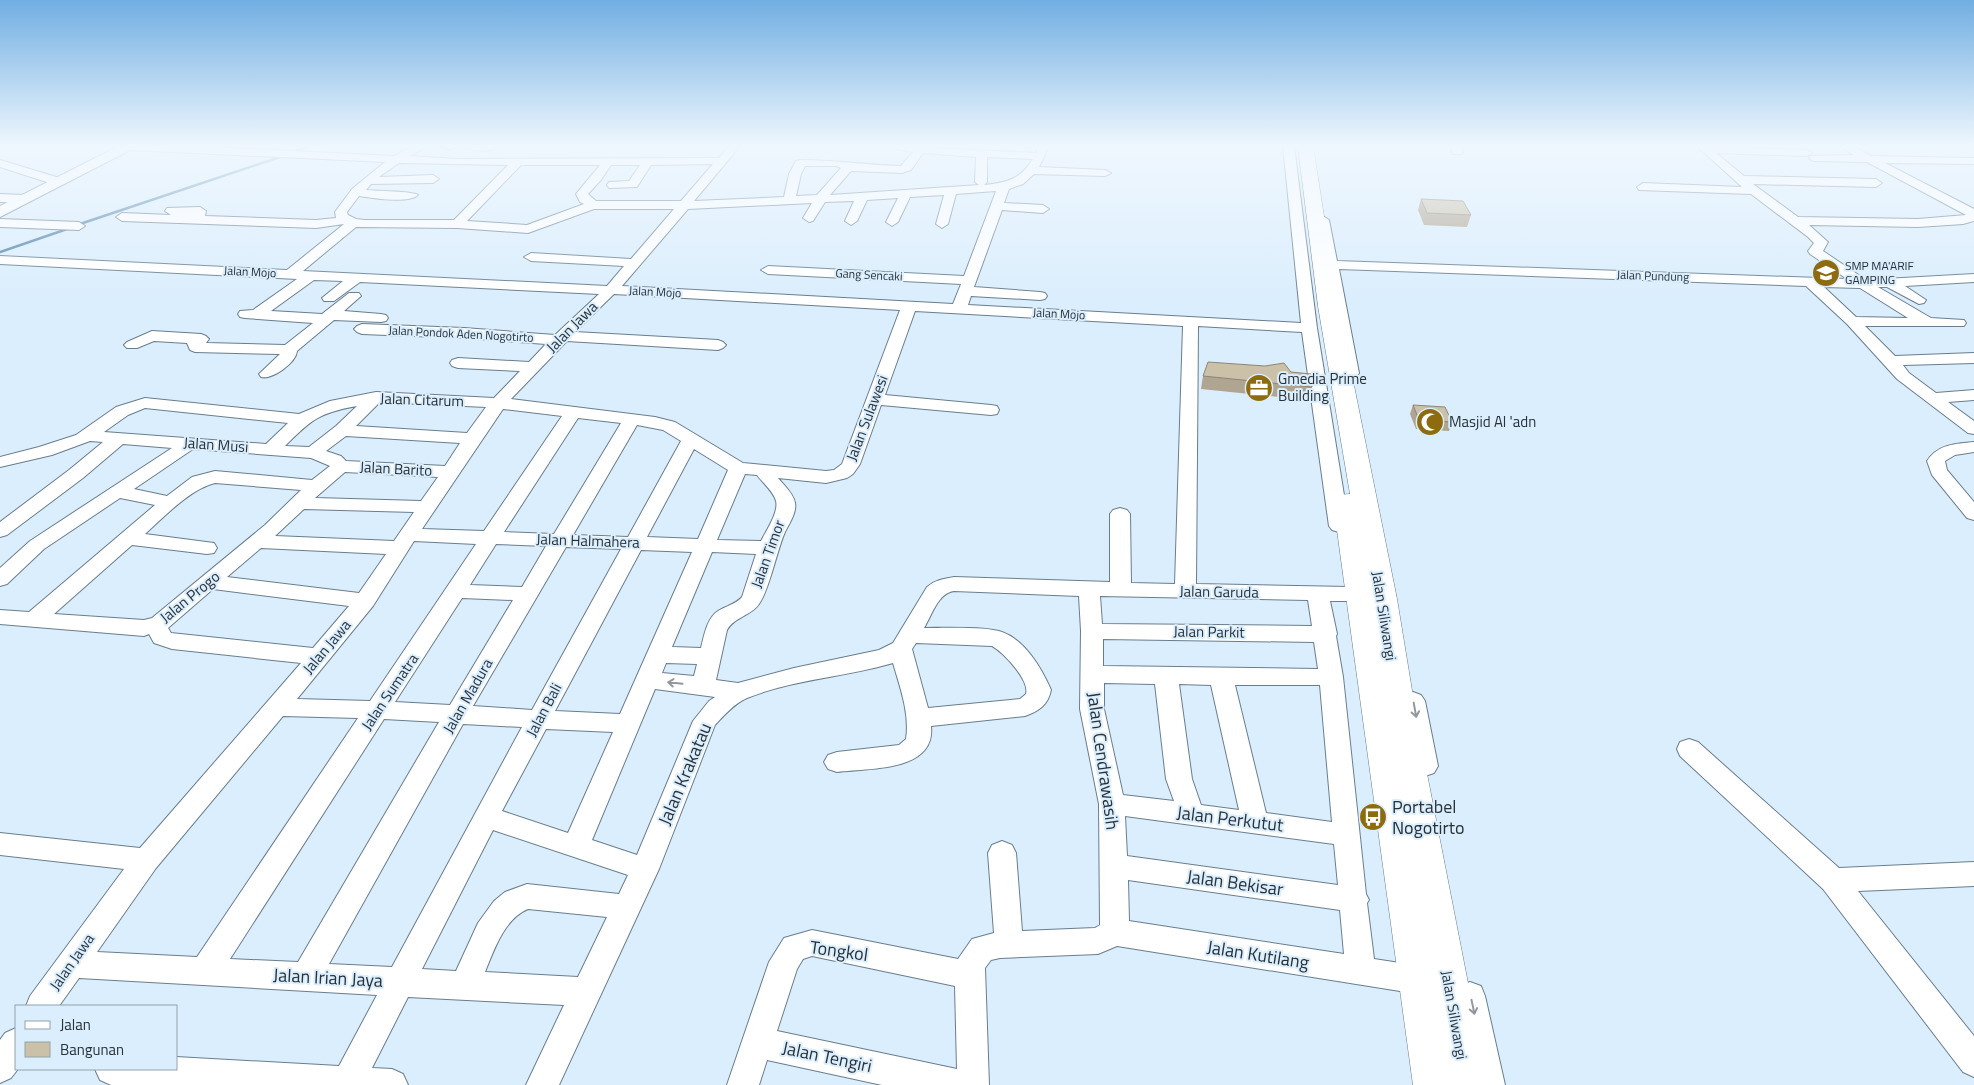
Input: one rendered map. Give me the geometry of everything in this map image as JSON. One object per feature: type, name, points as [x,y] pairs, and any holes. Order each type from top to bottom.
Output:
[{"type":"highway","name":"Jalan Siliwangi","points":[[1301,197],[1368,605],[1398,773],[1466,1085]]},
{"type":"highway","name":"Jalan Siliwangi","points":[[1309,197],[1319,303]]},
{"type":"highway","name":"Jalan Siliwangi","points":[[1398,773],[1404,961],[1435,1085]]},
{"type":"main road","points":[[0,212],[30,197]]},
{"type":"street","points":[[349,222],[342,216],[341,212],[353,197]]},
{"type":"street","points":[[457,224],[484,197]]},
{"type":"street","points":[[583,197],[593,205]]},
{"type":"street","name":"Jalan Jawa","points":[[43,1005],[146,860],[365,601],[472,439],[498,403],[611,290],[692,197]]},
{"type":"street","points":[[851,222],[862,197]]},
{"type":"street","points":[[122,217],[187,221],[316,224],[349,222],[375,225],[457,224],[528,230],[593,205],[685,205],[867,197]]},
{"type":"street","points":[[892,222],[905,197]]},
{"type":"street","points":[[942,224],[949,197]]},
{"type":"street","points":[[959,309],[1000,197]]},
{"type":"street","points":[[1298,197],[1319,303]]},
{"type":"street","points":[[1319,197],[1332,264],[1319,303]]},
{"type":"street","points":[[1762,197],[1821,242],[1820,247],[1815,251],[1817,253],[1894,305],[1929,323]]},
{"type":"street","points":[[1796,221],[1962,222],[1971,219],[1974,215],[1942,197]]},
{"type":"street","points":[[0,198],[25,199]]},
{"type":"street","points":[[809,218],[821,198]]},
{"type":"street","points":[[997,206],[1043,208]]},
{"type":"street","points":[[1866,210],[1886,222]]},
{"type":"street","points":[[171,211],[200,211],[200,213],[187,221]]},
{"type":"street","points":[[291,274],[349,222]]},
{"type":"street","points":[[0,223],[72,226]]},
{"type":"street","points":[[532,257],[634,263]]},
{"type":"street","name":"Jalan Mojo","points":[[0,260],[1191,321],[1319,303]]},
{"type":"street","points":[[0,272],[18,261]]},
{"type":"street","name":"Jalan Pundung","points":[[1332,264],[1862,284],[1974,278]]},
{"type":"street","name":"Gang Sencaki","points":[[768,270],[968,285],[1040,296]]},
{"type":"street","points":[[311,276],[250,315],[456,322]]},
{"type":"street","points":[[329,298],[356,278]]},
{"type":"street","points":[[1810,282],[1852,321],[1903,376],[1974,429]]},
{"type":"street","points":[[1890,284],[1919,300]]},
{"type":"street","points":[[267,374],[289,355],[289,350],[354,296]]},
{"type":"street","name":"Jalan Sulawesi","points":[[498,403],[633,418],[670,426],[738,468],[826,478],[847,470],[851,464],[909,306]]},
{"type":"street","points":[[1185,591],[1191,321]]},
{"type":"street","points":[[1852,321],[1959,323]]},
{"type":"street","name":"Jalan Pondok Aden Nogotirto","points":[[362,329],[566,333]]},
{"type":"street","points":[[566,333],[680,330]]},
{"type":"street","points":[[566,333],[718,345]]},
{"type":"street","points":[[132,345],[148,336],[158,336],[201,339],[194,344],[195,348],[289,350]]},
{"type":"street","points":[[1891,361],[1974,358]]},
{"type":"street","points":[[458,363],[532,368]]},
{"type":"street","points":[[1934,398],[1974,395]]},
{"type":"street","points":[[313,454],[342,430],[376,397]]},
{"type":"street","name":"Jalan Citarum","points":[[271,449],[302,419],[336,404],[376,397],[498,403]]},
{"type":"street","points":[[875,399],[991,410]]},
{"type":"street","points":[[0,462],[20,458],[87,436],[126,408],[146,403],[302,419]]},
{"type":"street","name":"Jalan Sumatra","points":[[205,971],[492,538],[573,412]]},
{"type":"street","name":"Jalan Madura","points":[[306,976],[456,715],[633,418]]},
{"type":"street","points":[[342,430],[472,439]]},
{"type":"street","name":"Jalan Musi","points":[[87,436],[271,449],[313,454],[335,460],[341,466]]},
{"type":"street","points":[[0,531],[76,474],[118,439]]},
{"type":"street","name":"Jalan Bali","points":[[347,1083],[538,719],[690,440]]},
{"type":"street","points":[[0,579],[38,545],[191,443]]},
{"type":"street","points":[[1974,447],[1940,454],[1936,461],[1938,471],[1974,514]]},
{"type":"street","name":"Jalan Barito","points":[[341,466],[450,472]]},
{"type":"street","name":"Jalan Progo","points":[[0,616],[144,628],[156,625],[168,618],[257,542],[316,486],[341,466]]},
{"type":"street","points":[[576,846],[738,468]]},
{"type":"street","name":"Jalan Timor","points":[[703,686],[716,630],[723,618],[746,606],[752,599],[768,548],[785,510],[786,502],[763,471]]},
{"type":"street","points":[[35,618],[170,502],[199,481],[211,477],[316,486]]},
{"type":"street","points":[[117,492],[170,502]]},
{"type":"street","points":[[298,503],[427,507]]},
{"type":"street","points":[[1120,514],[1121,590]]},
{"type":"street","points":[[128,538],[207,548]]},
{"type":"street","name":"Jalan Halmahera","points":[[257,542],[405,542],[492,538],[768,548]]},
{"type":"street","points":[[209,582],[365,601]]},
{"type":"street","points":[[837,762],[893,756],[910,751],[919,738],[918,718],[905,642],[934,592],[941,586],[954,584],[1089,590]]},
{"type":"street","name":"Jalan Garuda","points":[[1089,590],[1318,594],[1368,605]]},
{"type":"street","name":"Jalan Cendrawasih","points":[[1089,590],[1092,631],[1092,709],[1112,804],[1115,866],[1115,932]]},
{"type":"street","points":[[457,591],[528,594]]},
{"type":"street","points":[[1318,594],[1332,676],[1355,900],[1360,971]]},
{"type":"street","points":[[1368,605],[1416,1085]]},
{"type":"street","points":[[1368,605],[1454,930],[1468,986],[1488,1085]]},
{"type":"street","points":[[156,625],[162,638],[172,641],[319,656]]},
{"type":"street","name":"Jalan Parkit","points":[[1092,631],[1326,634]]},
{"type":"street","points":[[905,642],[996,638],[1010,646],[1034,678],[1039,690],[1037,699],[1025,707],[918,718]]},
{"type":"street","name":"Jalan Krakatau","points":[[542,1085],[645,869],[705,721],[717,707],[738,692],[794,676],[885,657],[905,642]]},
{"type":"street","points":[[657,655],[710,656]]},
{"type":"street","points":[[1093,674],[1221,677],[1332,676]]},
{"type":"street","points":[[1166,676],[1178,779],[1191,814]]},
{"type":"street","points":[[1221,677],[1255,822]]},
{"type":"street","points":[[647,680],[738,692]]},
{"type":"street","points":[[276,707],[378,710],[627,724]]},
{"type":"street","points":[[1689,749],[1832,880],[1974,1061]]},
{"type":"street","name":"Jalan Perkutut","points":[[1112,804],[1348,835]]},
{"type":"street","points":[[486,817],[645,869]]},
{"type":"street","points":[[0,844],[146,860]]},
{"type":"street","points":[[1002,853],[1009,945]]},
{"type":"street","name":"Jalan Bekisar","points":[[1115,866],[1355,900]]},
{"type":"street","points":[[1832,880],[1974,874]]},
{"type":"street","points":[[465,985],[498,916],[518,898],[527,896],[626,907]]},
{"type":"street","points":[[973,1085],[970,964],[982,949],[1009,945],[1098,941],[1115,932]]},
{"type":"street","name":"Jalan Kutilang","points":[[1115,932],[1360,971],[1404,961]]},
{"type":"street","name":"Tongkol","points":[[743,1085],[784,962],[794,948],[812,943],[970,975]]},
{"type":"street","name":"Jalan Irian Jaya","points":[[71,964],[586,992]]},
{"type":"street","name":"Jalan Tengiri","points":[[758,1042],[955,1085]]},
{"type":"street","points":[[129,1070],[392,1085]]},
{"type":"building","points":[[1421,199],[1463,201],[1471,215],[1427,213]]},
{"type":"building","points":[[1208,362],[1265,366],[1284,363],[1291,372],[1311,374],[1312,387],[1203,376]]},
{"type":"building","points":[[1413,405],[1445,407],[1452,422],[1419,420]]},
{"type":"waterway","points":[[77,225],[162,197]]},
{"type":"waterway","points":[[0,252],[70,228]]},
{"type":"place","name":"SMP MA'ARIF GAMPING","points":[[1826,273]]},
{"type":"place","name":"Gmedia Prime Building","points":[[1259,388]]},
{"type":"place","name":"Masjid Al 'adn","points":[[1430,422]]},
{"type":"place","name":"Portabel Nogotirto","points":[[1373,817]]}]
